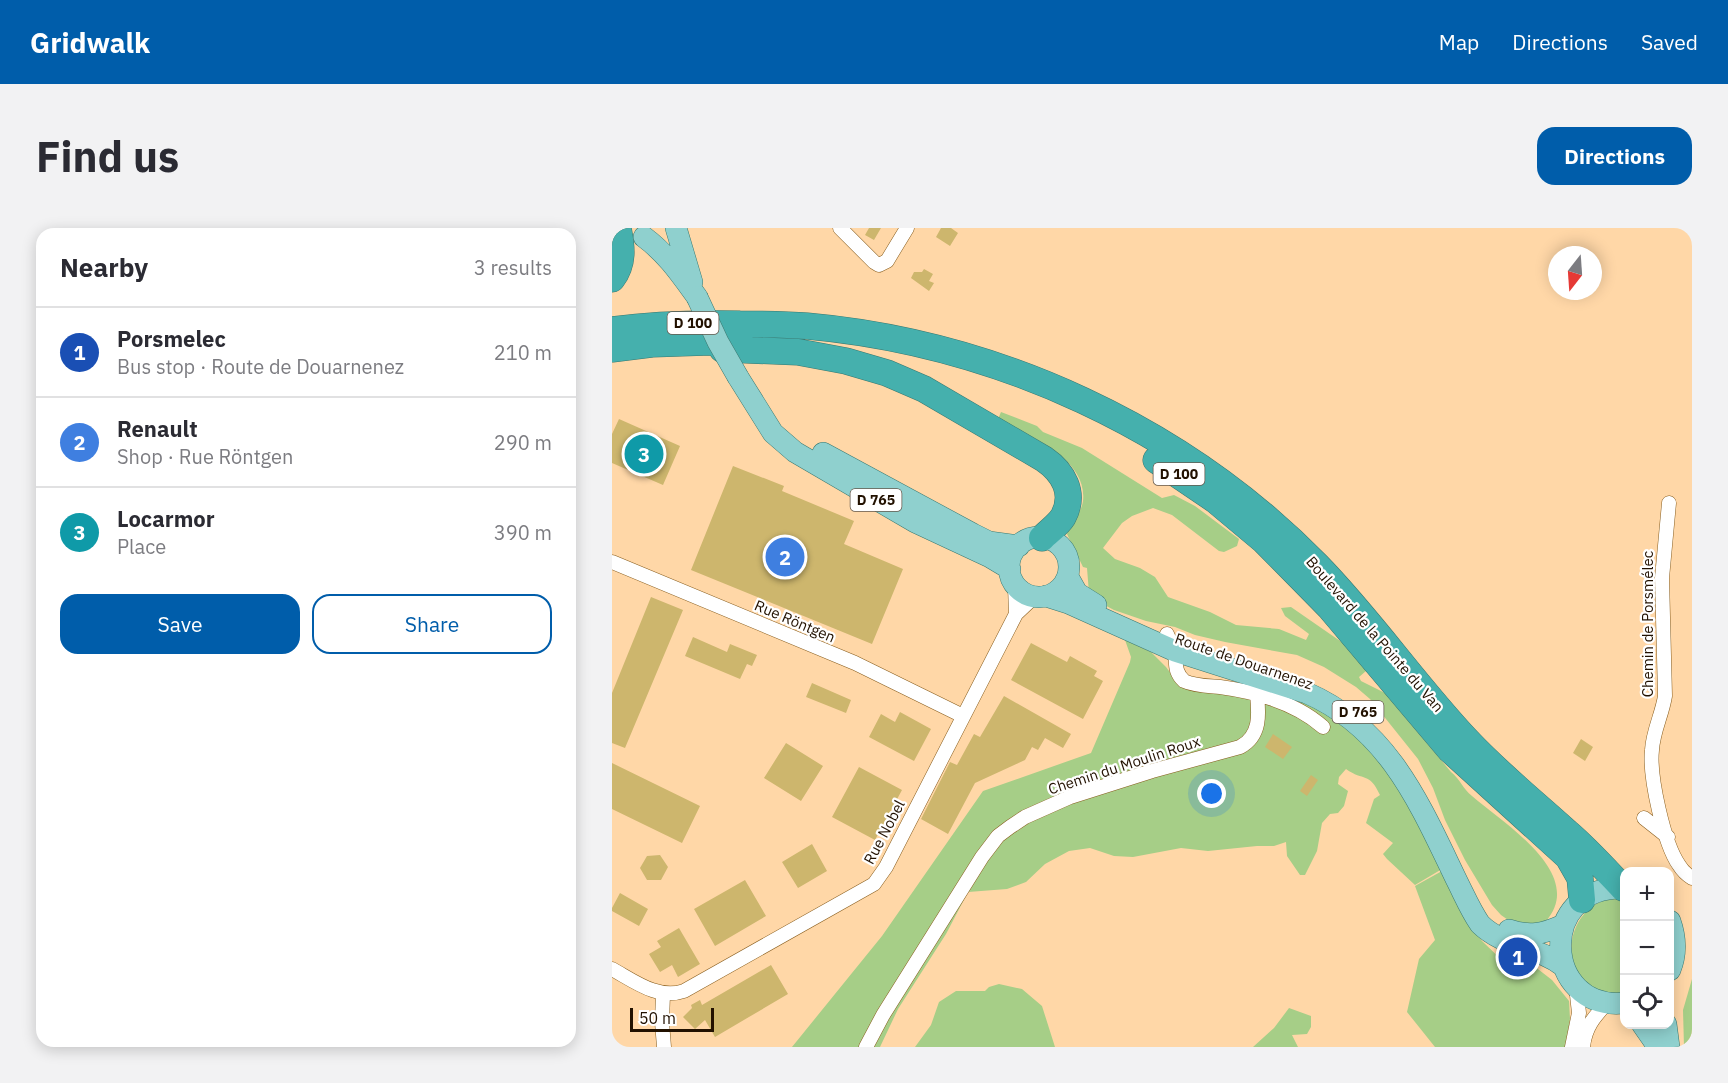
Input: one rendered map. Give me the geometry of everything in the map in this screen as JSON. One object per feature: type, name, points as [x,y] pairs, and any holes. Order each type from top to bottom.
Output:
[{"type":"highway","points":[[612,279],[620,266],[622,257],[618,228]]},
{"type":"highway","name":"Boulevard de la Pointe du Van","points":[[612,330],[698,323],[765,324],[814,326],[885,337],[934,347],[999,366],[1065,392],[1126,422],[1207,472],[1260,512],[1293,542],[1348,598],[1465,738],[1494,768],[1568,832],[1620,884]]},
{"type":"highway","name":"Boulevard de la Pointe du Van","points":[[612,349],[652,344],[759,340],[845,347],[906,358],[970,375],[1032,397],[1074,415],[1135,447],[1215,500],[1264,541],[1298,574],[1330,608],[1450,750],[1568,857],[1580,878],[1582,900]]},
{"type":"highway","points":[[652,344],[798,352],[861,365],[903,379],[924,389],[1044,459],[1061,473],[1067,486],[1066,509],[1057,524],[1030,542]]},
{"type":"main road","points":[[618,228],[630,235],[644,237],[656,236],[670,228]]},
{"type":"main road","name":"D 765","points":[[676,228],[697,297],[718,342],[773,433],[795,452],[906,517],[956,543],[990,557],[1012,577]]},
{"type":"main road","name":"D 765","points":[[644,237],[676,267],[697,297]]},
{"type":"main road","name":"D 765","points":[[759,409],[807,445],[989,542],[1030,542]]},
{"type":"main road","points":[[1030,542],[1059,545],[1064,551],[1069,568],[1068,577],[1056,592],[1040,596],[1027,595],[1012,577],[1010,561],[1030,542]]},
{"type":"main road","name":"Route de Douarnenez","points":[[1068,577],[1077,593],[1088,601],[1171,643],[1311,684],[1335,695],[1385,736],[1404,760],[1425,795],[1466,877],[1494,919],[1509,929],[1529,935],[1547,932],[1563,925]]},
{"type":"main road","name":"Route de Douarnenez","points":[[1040,596],[1068,603],[1307,693],[1335,707],[1363,728],[1399,770],[1422,810],[1473,914],[1488,932],[1509,943],[1551,956],[1563,966]]},
{"type":"main road","points":[[1620,888],[1595,892],[1582,900],[1563,925],[1560,939],[1563,966],[1576,986],[1590,997],[1620,1003]]},
{"type":"main road","points":[[1673,921],[1692,928]]},
{"type":"main road","points":[[1674,965],[1692,951]]},
{"type":"main road","points":[[1645,1029],[1658,1047]]},
{"type":"main road","points":[[1667,1029],[1670,1047]]},
{"type":"street","points":[[840,228],[879,265],[887,261],[907,228]]},
{"type":"street","name":"Chemin de Porsmélec","points":[[1669,503],[1662,578],[1665,696],[1652,750],[1654,785],[1668,837],[1679,865],[1692,878]]},
{"type":"street","name":"Rue Röntgen","points":[[612,562],[855,663],[963,716]]},
{"type":"street","name":"Rue Nobel","points":[[1012,577],[1016,614]]},
{"type":"street","name":"Rue Nobel","points":[[663,994],[684,991],[874,884],[886,867],[1016,614],[1040,596]]},
{"type":"street","points":[[1171,643],[1175,666],[1184,681],[1257,694],[1289,705],[1314,718],[1323,727]]},
{"type":"street","name":"Chemin du Moulin Roux","points":[[866,1047],[887,1007],[982,857],[998,836],[1025,817],[1070,797],[1247,743],[1259,721],[1257,694]]},
{"type":"street","points":[[1644,818],[1668,837]]},
{"type":"street","points":[[612,969],[644,987],[663,994],[664,1047]]},
{"type":"street","points":[[1572,1047],[1579,1013],[1576,986]]},
{"type":"street","points":[[1583,1047],[1584,1035],[1591,1020],[1620,1003]]},
{"type":"green space","points":[[1001,412],[1037,426],[1043,432],[1082,448],[1162,498],[1174,495],[1195,506],[1239,539],[1237,546],[1224,552],[1219,551],[1172,515],[1153,508],[1132,516],[1122,523],[1103,548],[1115,559],[1140,568],[1155,577],[1168,597],[1210,612],[1236,625],[1279,629],[1306,640],[1309,634],[1285,616],[1281,608],[1291,607],[1354,651],[1366,671],[1359,677],[1361,681],[1385,693],[1469,793],[1520,835],[1549,868],[1556,885],[1556,903],[1546,921],[1530,926],[1511,922],[1492,905],[1465,860],[1418,759],[1370,699],[1356,687],[1324,667],[1297,655],[1195,635],[1114,610],[1097,601],[1089,593],[1087,568],[1083,567],[1067,534],[1083,501],[1082,486],[1076,472],[1054,450],[998,419]]},
{"type":"green space","points":[[1125,640],[1151,652],[1178,683],[1292,709],[1302,701],[1318,707],[1368,744],[1397,782],[1442,869],[1415,885],[1387,859],[1383,854],[1393,843],[1366,823],[1374,799],[1380,795],[1373,783],[1346,769],[1339,777],[1338,784],[1348,791],[1344,806],[1338,813],[1330,814],[1322,823],[1317,851],[1305,875],[1300,875],[1287,856],[1286,842],[1274,846],[1208,851],[1181,848],[1133,857],[1114,856],[1090,848],[1069,851],[1045,864],[1026,882],[1007,889],[968,892],[946,934],[898,1009],[880,1047],[792,1047],[882,936],[983,791],[1091,753],[1130,662],[1131,657]]},
{"type":"green space","points":[[1442,871],[1461,912],[1482,941],[1507,965],[1534,966],[1552,980],[1569,1001],[1570,1019],[1566,1047],[1435,1047],[1407,1012],[1419,959],[1435,940],[1415,886]]},
{"type":"green space","points":[[1620,899],[1620,994],[1606,993],[1592,987],[1581,977],[1574,965],[1572,951],[1577,924],[1586,912],[1598,903]]},
{"type":"green space","points":[[1692,979],[1692,1047],[1684,1047],[1683,1010]]},
{"type":"green space","points":[[999,984],[1022,989],[1042,1006],[1055,1047],[915,1047],[931,1025],[939,1002],[956,991],[985,991]]},
{"type":"green space","points":[[1289,1008],[1311,1016],[1311,1027],[1307,1034],[1292,1035],[1298,1047],[1253,1047],[1274,1028]]},
{"type":"building","points":[[869,228],[881,228],[874,240],[865,235]]},
{"type":"building","points":[[941,228],[951,228],[958,233],[950,246],[936,237]]},
{"type":"building","points":[[924,269],[933,274],[929,281],[934,283],[929,291],[911,278],[914,272],[922,272]]},
{"type":"building","points":[[619,419],[680,446],[663,485],[612,463],[612,434]]},
{"type":"building","points":[[733,466],[784,486],[782,491],[854,521],[844,544],[903,569],[872,644],[691,570]]},
{"type":"building","points":[[651,597],[683,610],[625,748],[612,743],[612,693]]},
{"type":"building","points":[[693,637],[727,652],[730,644],[757,655],[752,666],[747,664],[740,679],[685,656]]},
{"type":"building","points":[[1031,643],[1067,662],[1070,656],[1097,671],[1094,676],[1103,681],[1083,719],[1011,680]]},
{"type":"building","points":[[812,683],[851,700],[846,713],[806,697]]},
{"type":"building","points":[[1004,696],[1071,734],[1063,748],[1045,738],[1038,750],[1032,747],[1025,760],[975,783],[948,834],[921,819],[950,762],[957,765],[974,734],[980,737]]},
{"type":"building","points":[[900,712],[931,729],[914,761],[869,737],[881,714],[895,722]]},
{"type":"building","points":[[1273,734],[1292,747],[1283,759],[1265,747]]},
{"type":"building","points":[[1581,739],[1593,747],[1585,761],[1573,753]]},
{"type":"building","points":[[786,743],[823,766],[801,801],[764,778]]},
{"type":"building","points":[[612,763],[700,806],[682,843],[612,809]]},
{"type":"building","points":[[859,767],[902,790],[875,840],[832,817]]},
{"type":"building","points":[[1311,775],[1318,780],[1307,796],[1300,791]]},
{"type":"building","points":[[812,844],[827,871],[798,888],[782,862]]},
{"type":"building","points":[[660,855],[668,867],[661,880],[647,880],[640,868],[647,856]]},
{"type":"building","points":[[745,880],[766,916],[715,946],[694,909]]},
{"type":"building","points":[[620,893],[648,909],[639,926],[612,911]]},
{"type":"building","points":[[679,928],[700,964],[678,977],[672,965],[660,972],[649,954],[661,947],[657,941]]},
{"type":"building","points":[[771,965],[788,994],[715,1037],[705,1020],[695,1029],[683,1017],[692,1008],[691,1005],[700,1000],[702,1005]]},
{"type":"place","name":"Locarmor","points":[[644,454]]},
{"type":"place","name":"Renault","points":[[785,557]]},
{"type":"place","name":"Porsmelec","points":[[1518,957]]}]
